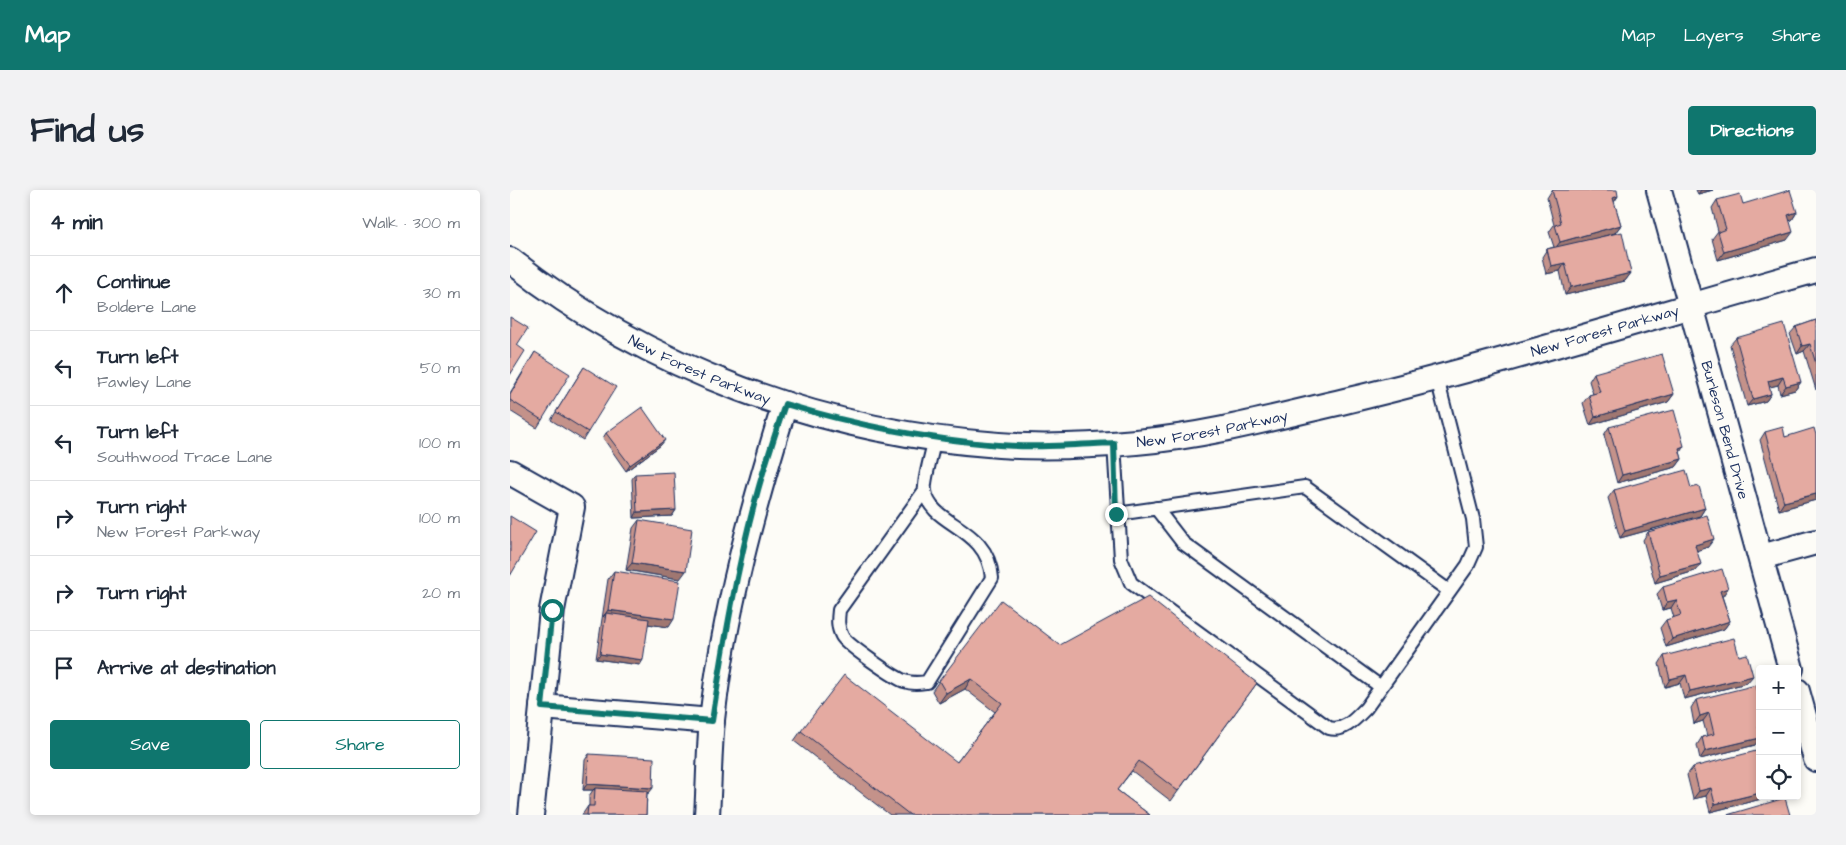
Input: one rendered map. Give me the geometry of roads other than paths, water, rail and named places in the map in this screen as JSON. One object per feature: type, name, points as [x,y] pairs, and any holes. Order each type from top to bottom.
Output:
[{"type":"street","name":"Burleson Bend Drive","points":[[1659,190],[1790,665]]},
{"type":"street","name":"New Forest Parkway","points":[[510,260],[545,288],[601,323],[659,353],[729,385],[835,418],[935,438],[1000,445],[1114,443],[1183,436],[1260,422],[1437,378],[1816,270]]},
{"type":"street","points":[[707,815],[712,721],[724,641],[739,568],[758,491],[785,404]]},
{"type":"street","points":[[510,472],[572,507],[552,610],[531,815]]},
{"type":"street","points":[[1761,557],[1816,542]]},
{"type":"street","points":[[1801,705],[1816,759]]},
{"type":"street","points":[[542,707],[712,721]]},
{"type":"lane","points":[[1114,443],[1116,514],[1121,559],[1131,583],[1329,728],[1338,728],[1348,724],[1366,708],[1473,555],[1476,536],[1437,378]]},
{"type":"lane","points":[[925,490],[933,507],[975,539],[984,550],[991,565],[992,578],[927,682],[916,684],[902,680],[850,646],[842,636],[838,624],[839,610],[925,490],[935,438]]},
{"type":"lane","points":[[1116,514],[1304,487],[1449,591]]},
{"type":"lane","points":[[1156,508],[1183,544],[1381,687]]}]
